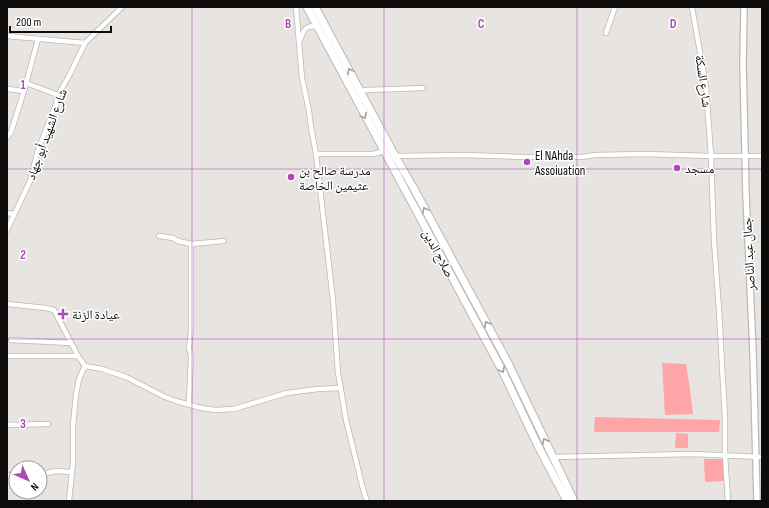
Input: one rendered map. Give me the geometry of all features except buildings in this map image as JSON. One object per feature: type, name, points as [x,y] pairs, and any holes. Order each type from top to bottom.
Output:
[{"type":"highway","name":"صلاح الدين","points":[[307,7],[503,372],[538,446],[567,501]]},
{"type":"highway","name":"صلاح الدين","points":[[315,7],[501,350],[574,501]]},
{"type":"highway","points":[[437,250],[441,244],[445,247]]},
{"type":"highway","points":[[493,354],[500,354],[501,350]]},
{"type":"main road","name":"جمال عبد الناصر","points":[[744,7],[743,64],[745,156],[748,248],[759,457],[758,501]]},
{"type":"street","name":"شارع الشهيد أبو جهاد","points":[[7,230],[30,181],[38,150],[58,95],[85,43],[122,7]]},
{"type":"street","points":[[296,7],[302,78],[316,154],[333,300],[340,388],[346,420],[367,501]]},
{"type":"street","points":[[606,33],[616,7]]},
{"type":"street","name":"شارع السكة","points":[[692,7],[706,87],[725,417],[725,455],[728,501]]},
{"type":"street","points":[[299,46],[305,29],[311,26],[317,27]]},
{"type":"street","points":[[7,36],[85,43]]},
{"type":"street","points":[[7,137],[11,132],[24,91],[38,39]]},
{"type":"street","points":[[26,83],[58,95]]},
{"type":"street","points":[[360,91],[423,88]]},
{"type":"street","points":[[7,89],[24,91]]},
{"type":"street","points":[[316,154],[373,154],[384,151]]},
{"type":"street","points":[[395,156],[466,155],[582,157],[595,155],[652,154],[762,156]]},
{"type":"street","points":[[7,212],[14,214]]},
{"type":"street","points":[[159,236],[172,238],[191,244],[224,241]]},
{"type":"street","points":[[189,404],[191,356],[189,348],[191,331],[191,244]]},
{"type":"street","points":[[7,304],[54,310],[78,356],[85,366],[102,369],[126,377],[166,397],[201,408],[215,410],[234,409],[287,393],[340,388]]},
{"type":"street","points":[[11,340],[71,343]]},
{"type":"street","points":[[7,356],[78,356]]},
{"type":"street","points":[[69,501],[76,394],[79,379],[85,366]]},
{"type":"street","points":[[7,425],[48,424]]},
{"type":"street","points":[[553,457],[693,454],[759,457]]},
{"type":"street","points":[[48,473],[55,471],[72,472]]},
{"type":"shaded area","points":[[662,363],[686,364],[693,414],[665,415]]},
{"type":"shaded area","points":[[595,417],[720,420],[719,432],[594,432]]},
{"type":"shaded area","points":[[676,433],[688,434],[688,448],[675,448]]},
{"type":"shaded area","points":[[704,459],[723,459],[724,481],[705,482]]},
{"type":"place","name":"El NAhda Assoiuation","points":[[527,162]]},
{"type":"place","name":"مسجد","points":[[677,168]]},
{"type":"place","name":"مدرسة صالح بن عثيمين الخاصة","points":[[291,177]]},
{"type":"place","name":"عيادة الزنة","points":[[63,314]]}]
